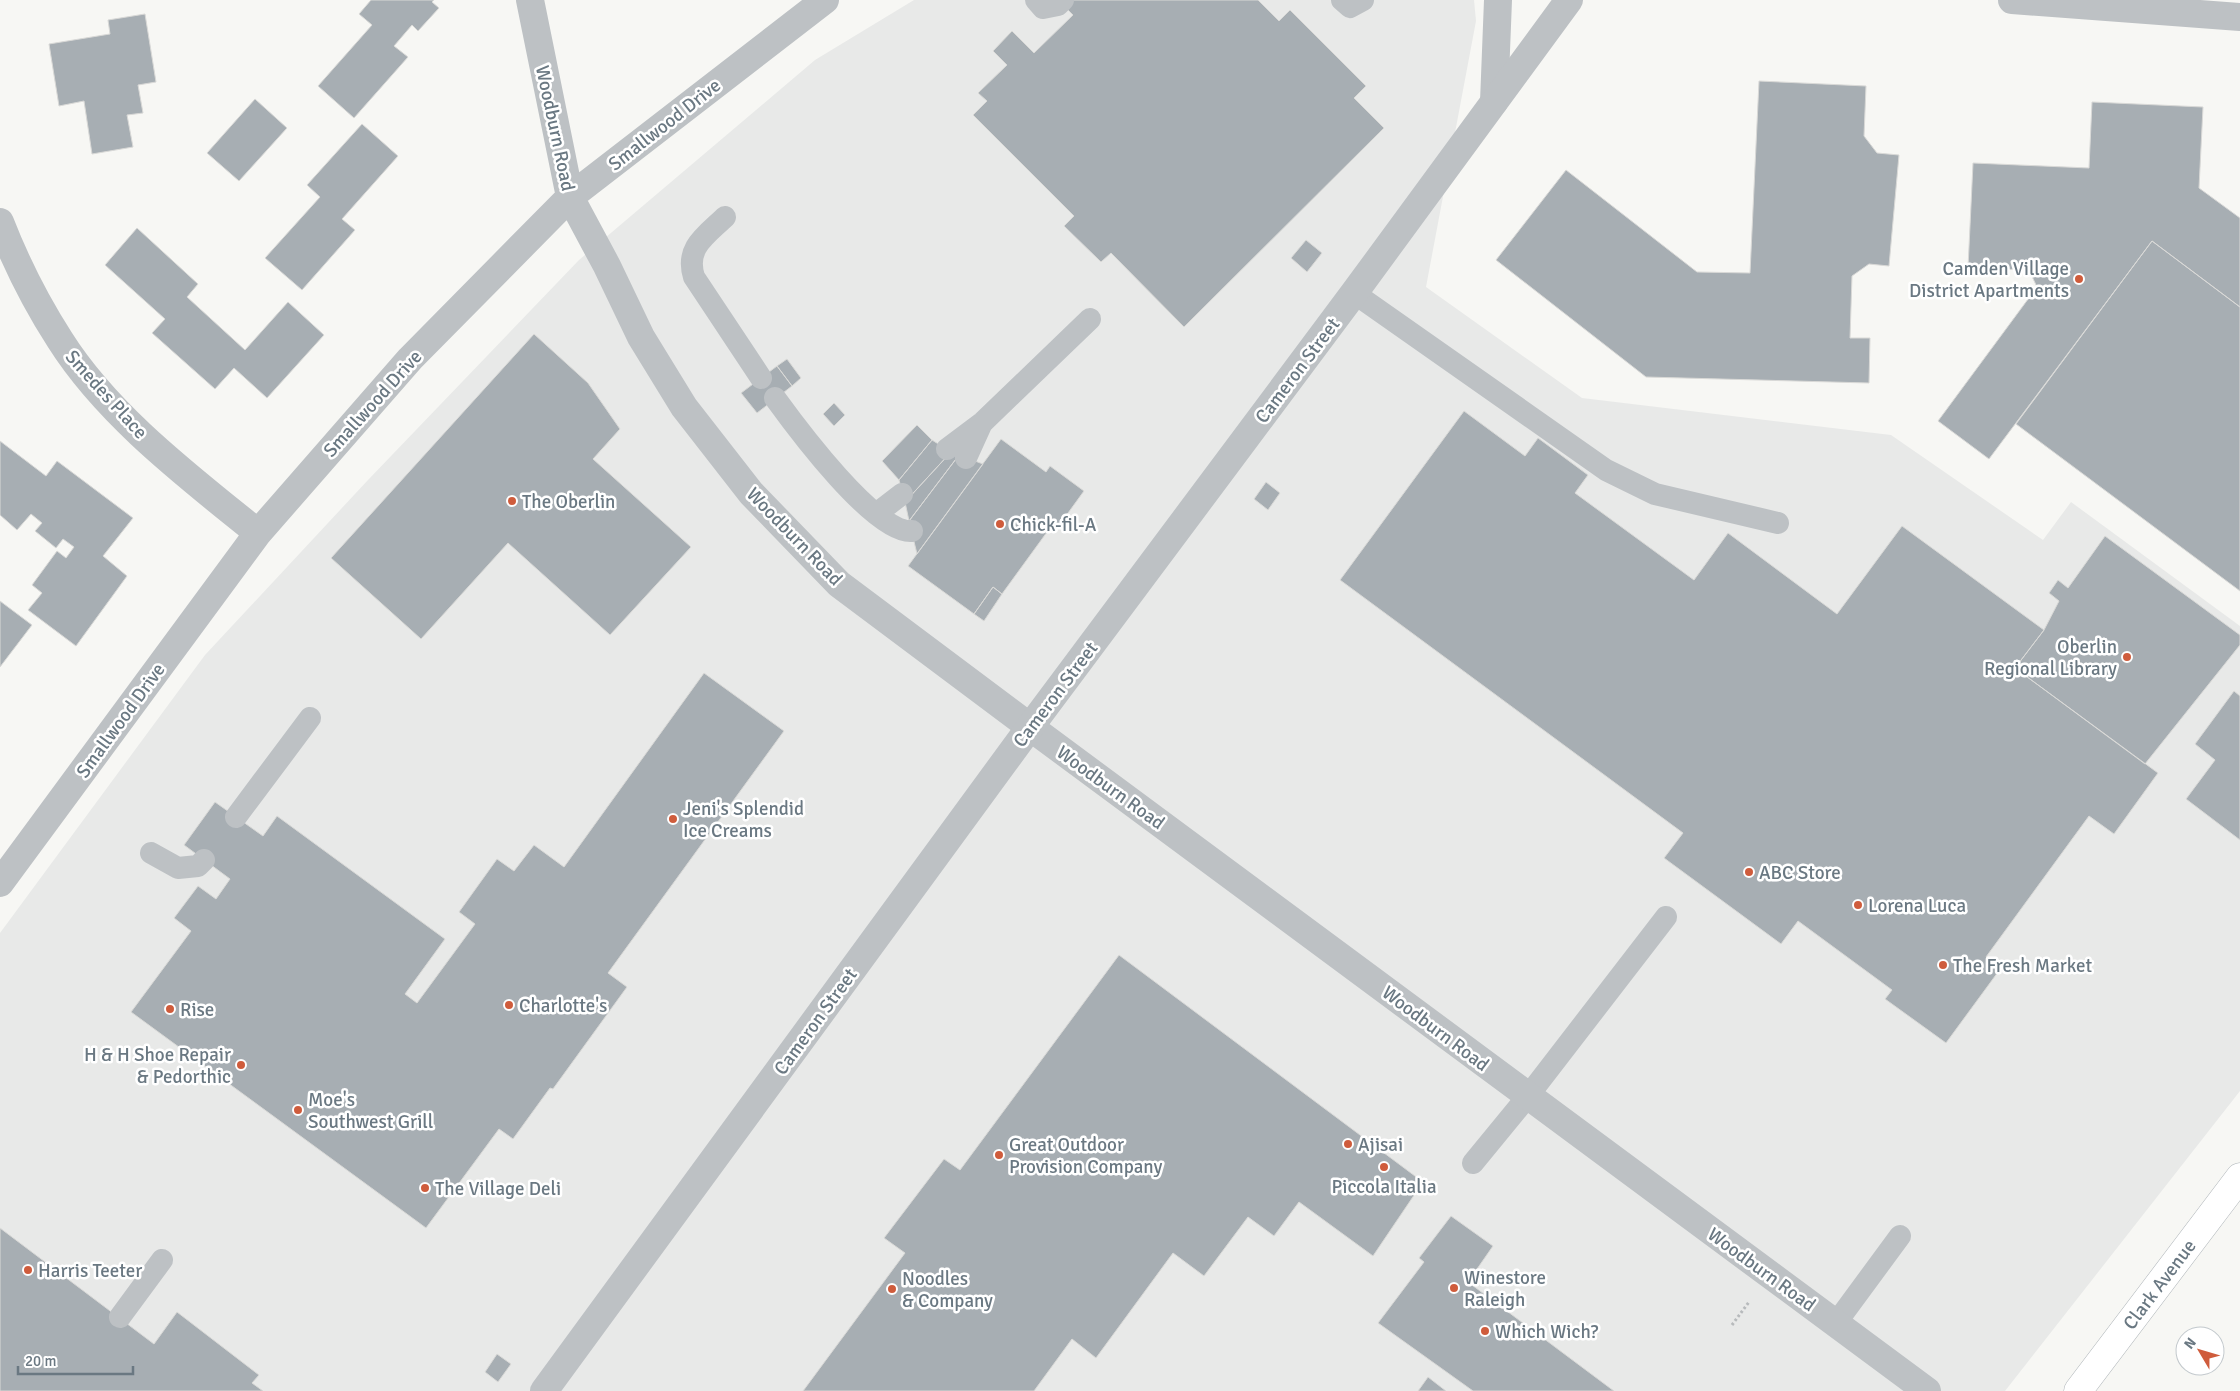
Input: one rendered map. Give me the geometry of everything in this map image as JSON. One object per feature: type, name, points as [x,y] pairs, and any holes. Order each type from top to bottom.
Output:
[{"type":"main road","name":"Clark Avenue","points":[[2078,1391],[2240,1177]]},
{"type":"street","name":"Woodburn Road","points":[[530,0],[570,197],[607,266],[641,337],[684,407],[751,493],[839,584],[1928,1391]]},
{"type":"street","name":"Smallwood Drive","points":[[0,883],[258,534],[410,359],[570,197],[825,0]]},
{"type":"street","points":[[1494,102],[1498,0]]},
{"type":"street","name":"Cameron Street","points":[[544,1391],[1030,727],[1354,293],[1569,0]]},
{"type":"street","points":[[2012,0],[2240,17]]},
{"type":"street","name":"Smedes Place","points":[[0,222],[13,256],[55,332],[92,382],[108,401],[175,467],[258,534]]},
{"type":"lane","points":[[1036,0],[1043,8],[1058,5],[1064,0]]},
{"type":"lane","points":[[1342,0],[1350,7],[1363,0]]},
{"type":"lane","points":[[725,217],[697,245],[690,265],[694,277],[761,378]]},
{"type":"lane","points":[[1354,293],[1606,470],[1655,494],[1778,523]]},
{"type":"lane","points":[[956,453],[982,422],[1090,319]]},
{"type":"lane","points":[[775,398],[848,488],[876,514],[899,529],[912,531]]},
{"type":"lane","points":[[876,514],[902,494]]},
{"type":"lane","points":[[236,817],[310,718]]},
{"type":"lane","points":[[151,853],[178,868],[198,866],[204,860]]},
{"type":"lane","points":[[1473,1163],[1528,1096],[1666,917]]},
{"type":"lane","points":[[1836,1323],[1900,1236]]},
{"type":"lane","points":[[120,1317],[162,1260]]},
{"type":"path","points":[[1732,1325],[1749,1302]]},
{"type":"shaded area","points":[[914,0],[1474,0],[1476,21],[1426,287],[1582,398],[1891,435],[2043,540],[2071,502],[2240,626],[2240,1091],[2005,1391],[0,1391],[0,933],[205,655],[368,480],[579,260],[815,60]]},
{"type":"building","points":[[371,0],[434,0],[432,2],[439,8],[418,31],[412,25],[394,46],[408,57],[354,118],[318,86],[372,25],[359,14]]},
{"type":"building","points":[[1058,0],[1258,0],[1279,21],[1290,10],[1366,86],[1354,98],[1384,128],[1184,327],[1111,253],[1101,262],[1064,226],[1074,216],[973,115],[987,101],[978,93],[1007,65],[993,51],[1012,31],[1034,53],[1073,15]]},
{"type":"building","points":[[145,14],[156,82],[138,85],[143,113],[127,115],[133,147],[92,154],[84,101],[59,106],[49,44],[110,34],[108,20]]},
{"type":"building","points":[[1759,81],[1866,86],[1864,136],[1877,153],[1899,155],[1889,266],[1869,264],[1852,276],[1850,338],[1870,338],[1869,383],[1646,377],[1496,260],[1566,170],[1697,272],[1750,273]]},
{"type":"building","points":[[255,99],[287,128],[239,181],[207,153]]},
{"type":"building","name":"Camden Village District Apartments","points":[[2092,102],[2203,107],[2199,188],[2240,218],[2240,307],[2152,241],[1989,459],[1938,421],[2037,287],[2029,270],[1968,268],[1973,163],[2089,168]]},
{"type":"building","points":[[362,124],[398,156],[342,219],[355,230],[302,290],[265,258],[320,197],[307,185]]},
{"type":"building","points":[[137,228],[198,284],[187,297],[245,350],[288,302],[324,335],[267,398],[234,368],[215,389],[152,333],[165,319],[105,265]]},
{"type":"building","points":[[1306,240],[1322,253],[1307,272],[1291,258]]},
{"type":"building","points":[[2152,241],[2240,307],[2240,591],[2016,424]]},
{"type":"building","name":"The Oberlin","points":[[534,334],[588,383],[620,429],[593,459],[691,547],[610,635],[508,543],[421,639],[331,558]]},
{"type":"building","points":[[787,359],[801,378],[792,386],[777,366]]},
{"type":"building","points":[[777,366],[792,386],[757,413],[741,393]]},
{"type":"building","points":[[834,403],[845,415],[834,426],[823,414]]},
{"type":"building","points":[[1464,411],[1525,456],[1538,438],[1588,475],[1575,493],[1694,580],[1728,533],[1837,614],[1902,526],[2044,630],[2015,668],[2158,773],[2114,834],[2089,816],[1986,957],[2001,968],[1946,1043],[1885,999],[1892,990],[1798,921],[1781,944],[1664,858],[1683,833],[1340,580]]},
{"type":"building","points":[[917,425],[932,440],[899,480],[882,461]]},
{"type":"building","name":"Chick-fil-A","points":[[1001,439],[1046,472],[1050,466],[1084,491],[1055,531],[1050,528],[1002,594],[993,587],[974,614],[908,566]]},
{"type":"building","points":[[932,440],[951,452],[905,502],[899,480]]},
{"type":"building","points":[[0,441],[46,476],[57,461],[133,518],[103,556],[127,576],[76,646],[28,610],[42,593],[32,585],[57,551],[66,558],[74,547],[63,539],[56,548],[35,531],[42,523],[31,514],[17,530],[0,515]]},
{"type":"building","points":[[951,452],[959,455],[909,521],[905,502]]},
{"type":"building","points":[[959,455],[983,464],[917,554],[909,521]]},
{"type":"building","points":[[1266,482],[1280,493],[1268,510],[1254,499]]},
{"type":"building","name":"Oberlin Regional Library","points":[[2105,536],[2240,635],[2240,645],[2145,764],[2015,668],[2044,630],[2059,601],[2049,593],[2058,580],[2068,588]]},
{"type":"building","points":[[993,587],[1002,594],[984,621],[974,614]]},
{"type":"building","points":[[0,601],[32,625],[0,667]]},
{"type":"building","points":[[704,673],[784,731],[608,973],[627,987],[553,1089],[550,1088],[513,1139],[499,1129],[426,1228],[131,1012],[191,931],[174,918],[198,886],[216,899],[230,879],[184,845],[215,802],[263,836],[277,816],[445,939],[405,994],[417,1003],[475,924],[459,912],[497,859],[514,871],[534,845],[564,867]]},
{"type":"building","points":[[2234,691],[2240,696],[2240,840],[2186,799],[2215,760],[2195,744]]},
{"type":"building","points":[[1119,955],[1423,1182],[1373,1256],[1299,1202],[1274,1236],[1248,1217],[1204,1276],[1173,1253],[1096,1358],[1072,1339],[1034,1391],[803,1391],[905,1253],[884,1238],[944,1159],[960,1170]]},
{"type":"building","points":[[1451,1216],[1493,1246],[1468,1282],[1614,1391],[1473,1391],[1378,1323],[1424,1262],[1419,1258]]},
{"type":"building","name":"Harris Teeter","points":[[0,1228],[154,1344],[177,1312],[259,1375],[252,1383],[263,1391],[0,1391]]},
{"type":"building","points":[[497,1354],[511,1364],[498,1382],[485,1372]]},
{"type":"building","points":[[1428,1377],[1446,1391],[1418,1391]]},
{"type":"place","name":"Camden Village District Apartments","points":[[2079,279]]},
{"type":"place","name":"The Oberlin","points":[[512,501]]},
{"type":"place","name":"Chick-fil-A","points":[[1000,524]]},
{"type":"place","name":"Oberlin Regional Library","points":[[2127,657]]},
{"type":"place","name":"Jeni's Splendid Ice Creams","points":[[673,819]]},
{"type":"place","name":"ABC Store","points":[[1749,872]]},
{"type":"place","name":"Lorena Luca","points":[[1858,905]]},
{"type":"place","name":"The Fresh Market","points":[[1943,965]]},
{"type":"place","name":"Charlotte's","points":[[509,1005]]},
{"type":"place","name":"Rise","points":[[170,1009]]},
{"type":"place","name":"H & H Shoe Repair & Pedorthic","points":[[241,1065]]},
{"type":"place","name":"Moe's Southwest Grill","points":[[298,1110]]},
{"type":"place","name":"Ajisai","points":[[1348,1144]]},
{"type":"place","name":"Great Outdoor Provision Company","points":[[999,1155]]},
{"type":"place","name":"Piccola Italia","points":[[1384,1167]]},
{"type":"place","name":"The Village Deli","points":[[425,1188]]},
{"type":"place","name":"Harris Teeter","points":[[28,1270]]},
{"type":"place","name":"Winestore Raleigh","points":[[1454,1288]]},
{"type":"place","name":"Noodles & Company","points":[[892,1289]]},
{"type":"place","name":"Which Wich?","points":[[1485,1331]]}]
